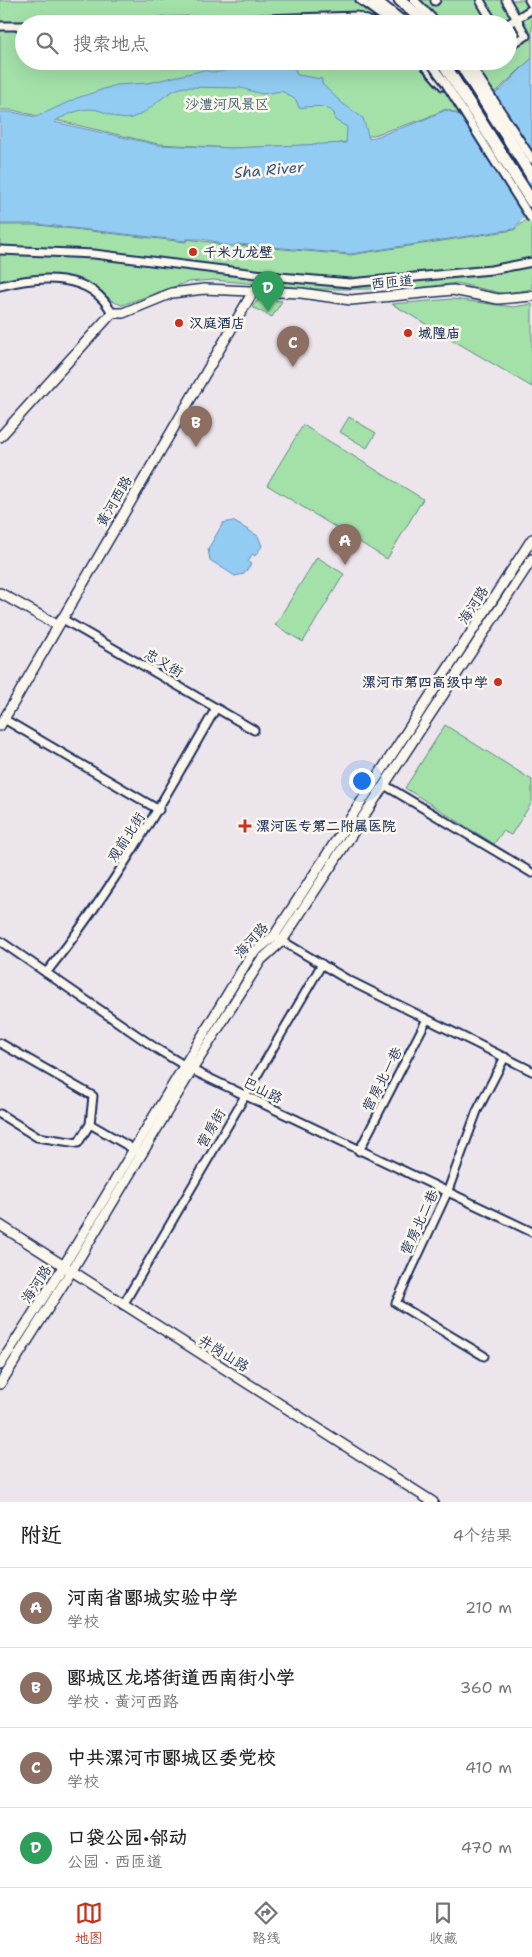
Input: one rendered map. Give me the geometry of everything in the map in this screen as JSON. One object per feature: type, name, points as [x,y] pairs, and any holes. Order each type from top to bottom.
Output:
[{"type":"highway","points":[[374,0],[387,15]]},
{"type":"highway","points":[[400,0],[417,15]]},
{"type":"highway","points":[[448,70],[532,202]]},
{"type":"highway","points":[[465,70],[532,176]]},
{"type":"street","points":[[360,0],[385,15]]},
{"type":"street","points":[[414,0],[429,15]]},
{"type":"street","points":[[506,0],[514,15]]},
{"type":"street","points":[[530,0],[532,4]]},
{"type":"street","points":[[481,2],[489,15]]},
{"type":"street","points":[[517,18],[532,9]]},
{"type":"street","points":[[517,20],[529,34],[517,41]]},
{"type":"street","points":[[0,26],[15,26]]},
{"type":"street","points":[[429,70],[443,86],[470,70]]},
{"type":"street","points":[[436,70],[532,220]]},
{"type":"street","points":[[474,70],[532,159]]},
{"type":"street","points":[[0,250],[94,254],[280,277],[350,283],[491,270],[532,262]]},
{"type":"street","points":[[0,286],[37,278],[71,281],[94,292],[108,306],[112,313],[0,438]]},
{"type":"street","name":"西匝道","points":[[112,313],[123,313],[172,293],[204,289],[254,290],[350,300],[453,290],[498,299],[532,296]]},
{"type":"street","name":"黄河西路","points":[[2,722],[254,290]]},
{"type":"street","name":"海河路","points":[[278,938],[532,539]]},
{"type":"street","name":"海河路","points":[[0,1384],[188,1068],[261,960],[386,786],[532,559]]},
{"type":"street","points":[[0,594],[59,622]]},
{"type":"street","name":"忠义街","points":[[59,622],[254,730]]},
{"type":"street","name":"观前北街","points":[[46,973],[82,928],[158,810],[216,708]]},
{"type":"street","points":[[2,722],[158,810]]},
{"type":"street","points":[[386,786],[532,873]]},
{"type":"street","points":[[278,938],[348,980],[532,1071]]},
{"type":"street","name":"巴山路","points":[[0,941],[157,1050],[188,1068],[532,1232]]},
{"type":"street","name":"营房街","points":[[123,1305],[322,964]]},
{"type":"street","name":"营房北一巷","points":[[359,1151],[427,1019]]},
{"type":"street","points":[[0,1043],[93,1096],[90,1124],[78,1143],[37,1137],[0,1114]]},
{"type":"street","name":"营房北二巷","points":[[484,1356],[396,1303],[447,1193],[477,1111],[505,1057]]},
{"type":"street","points":[[90,1124],[138,1152]]},
{"type":"street","name":"井岗山路","points":[[0,1225],[433,1502]]},
{"type":"street","name":"海河路","points":[[0,1365],[67,1269]]},
{"type":"green space","name":"沙澧河风景区","points":[[0,0],[353,0],[377,15],[15,15],[15,70],[517,70],[517,15],[389,15],[424,0],[532,0],[532,58],[498,90],[458,114],[446,109],[421,120],[364,138],[336,144],[232,148],[158,144],[12,110],[0,110]]},
{"type":"green space","points":[[532,215],[532,289],[505,294],[457,283],[409,289],[317,289],[213,280],[188,282],[122,305],[111,300],[96,288],[72,278],[37,276],[0,282],[0,225],[38,225],[186,242],[187,239],[217,243],[217,245],[238,245],[350,255],[514,230]]},
{"type":"green space","points":[[453,299],[513,307],[532,304],[532,387],[392,304]]},
{"type":"green space","points":[[258,300],[282,301],[272,317],[252,307]]},
{"type":"green space","points":[[349,417],[376,433],[367,448],[340,432]]},
{"type":"green space","points":[[303,425],[423,499],[387,559],[267,485]]},
{"type":"green space","points":[[317,557],[344,574],[303,642],[275,625]]},
{"type":"green space","points":[[445,725],[532,780],[532,802],[511,835],[503,831],[494,844],[405,788]]},
{"type":"water","name":"Sha River","points":[[532,58],[532,213],[522,219],[514,229],[350,254],[238,244],[233,246],[217,244],[217,242],[202,239],[186,239],[186,241],[37,224],[0,224],[0,112],[12,112],[36,117],[77,98],[116,85],[148,83],[204,70],[221,72],[226,70],[295,70],[297,75],[322,79],[322,84],[342,103],[363,118],[369,139],[416,123],[446,110],[459,115],[499,91]],"holes":[[[184,87],[241,88],[262,94],[282,91],[296,100],[299,108],[318,106],[327,108],[334,113],[335,120],[347,127],[346,143],[232,148],[158,145],[54,122],[71,113],[90,109],[115,117],[131,118],[146,111],[170,93]]]},
{"type":"water","points":[[233,521],[258,536],[262,546],[255,556],[252,554],[248,562],[251,564],[244,574],[235,576],[210,560],[208,549],[223,523]]},
{"type":"place","name":"千米九龙壁","points":[[193,252]]},
{"type":"place","name":"口袋公园·邻动","points":[[268,312]]},
{"type":"place","name":"汉庭酒店","points":[[179,323]]},
{"type":"place","name":"城隍庙","points":[[408,333]]},
{"type":"place","name":"中共漯河市郾城区委党校","points":[[293,367]]},
{"type":"place","name":"郾城区龙塔街道西南街小学","points":[[196,447]]},
{"type":"place","name":"河南省郾城实验中学","points":[[345,565]]},
{"type":"place","name":"漯河市第四高级中学","points":[[498,682]]},
{"type":"place","name":"漯河医专第二附属医院","points":[[245,826]]}]
